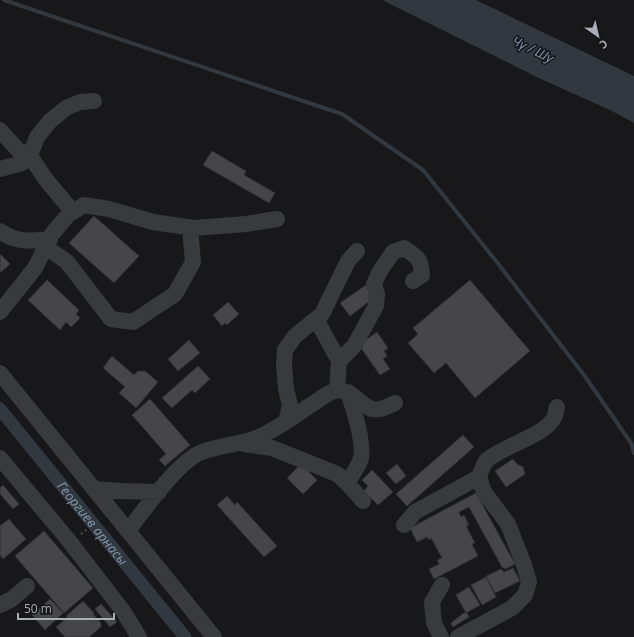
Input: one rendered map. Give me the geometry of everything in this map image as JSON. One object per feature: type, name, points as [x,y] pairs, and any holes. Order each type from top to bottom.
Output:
[{"type":"street","points":[[0,169],[22,164],[30,156],[37,137],[50,121],[66,108],[80,102],[94,101]]},
{"type":"street","points":[[0,130],[18,150],[30,156],[47,181],[73,212]]},
{"type":"street","points":[[0,312],[35,268],[52,234],[68,215],[84,204],[109,209],[153,222],[190,227],[246,224],[277,219]]},
{"type":"street","points":[[0,231],[6,235],[28,242],[48,243],[68,262],[111,319],[133,322],[176,294],[193,262],[190,227]]},
{"type":"street","points":[[339,361],[354,346],[376,306],[377,294],[374,284],[380,271],[393,252],[404,248],[417,257],[421,265],[422,275],[413,281]]},
{"type":"street","points":[[286,422],[290,405],[286,389],[284,365],[285,350],[295,336],[322,314],[348,261],[357,251]]},
{"type":"street","points":[[316,318],[339,361],[342,391],[356,416],[361,445],[361,455],[360,461],[347,483]]},
{"type":"street","points":[[0,373],[214,637]]},
{"type":"street","points":[[128,531],[179,468],[200,452],[261,436],[286,422],[327,394],[342,391],[373,410],[383,409],[395,403]]},
{"type":"street","points":[[404,525],[415,512],[479,477],[486,461],[512,444],[530,438],[545,427],[555,416],[557,407]]},
{"type":"street","points":[[239,443],[272,448],[338,474],[363,502]]},
{"type":"street","points":[[1,461],[70,542],[123,611],[139,637]]},
{"type":"street","points":[[458,637],[512,608],[525,595],[529,582],[508,524],[484,492],[479,477]]},
{"type":"street","points":[[94,489],[121,492],[159,492]]},
{"type":"street","points":[[441,637],[434,623],[432,602],[442,585]]},
{"type":"street","points":[[0,605],[12,599],[27,586]]},
{"type":"path","points":[[70,542],[111,510]]},
{"type":"water","name":"Чү / Шу","points":[[382,0],[476,0],[634,76],[634,123],[612,111],[541,79]]},
{"type":"building","points":[[212,151],[246,171],[244,175],[275,193],[269,203],[203,165]]},
{"type":"building","points":[[94,216],[139,256],[114,283],[69,243]]},
{"type":"building","points":[[0,254],[10,264],[0,273]]},
{"type":"building","points":[[47,280],[79,310],[76,314],[80,318],[71,327],[66,322],[60,330],[28,300]]},
{"type":"building","points":[[470,280],[530,351],[475,398],[446,363],[434,373],[408,343],[418,334],[413,328]]},
{"type":"building","points":[[366,285],[375,297],[350,316],[340,303]]},
{"type":"building","points":[[228,302],[239,314],[227,325],[225,323],[222,326],[213,315]]},
{"type":"building","points":[[377,332],[388,348],[384,351],[387,356],[383,359],[390,369],[380,375],[359,345]]},
{"type":"building","points":[[189,340],[200,353],[178,371],[168,359]]},
{"type":"building","points":[[112,356],[134,375],[138,371],[145,371],[158,382],[136,408],[119,393],[125,387],[103,368]]},
{"type":"building","points":[[198,366],[210,379],[195,393],[192,390],[172,408],[162,398]]},
{"type":"building","points":[[150,399],[190,445],[165,466],[159,460],[166,454],[132,415]]},
{"type":"building","points":[[463,435],[474,447],[407,506],[396,494]]},
{"type":"building","points":[[513,459],[517,464],[523,467],[525,474],[506,487],[495,471]]},
{"type":"building","points":[[301,464],[317,480],[303,494],[287,478]]},
{"type":"building","points":[[397,464],[406,476],[396,484],[386,473]]},
{"type":"building","points":[[372,470],[393,492],[378,505],[364,491],[368,486],[362,480]]},
{"type":"building","points":[[3,485],[19,504],[13,509],[0,494],[0,488]]},
{"type":"building","points":[[476,493],[515,564],[506,569],[502,567],[469,507],[459,512],[461,517],[464,515],[469,525],[466,526],[475,543],[472,544],[478,556],[434,579],[429,569],[439,564],[437,560],[442,558],[431,538],[429,540],[427,537],[417,542],[410,528]]},
{"type":"building","points":[[227,496],[235,505],[237,502],[277,546],[264,557],[217,505]]},
{"type":"building","points":[[9,519],[26,539],[3,559],[0,555],[0,526]]},
{"type":"building","points":[[44,531],[93,588],[64,613],[15,556]]},
{"type":"building","points":[[513,568],[520,581],[495,593],[486,576],[501,569],[504,572]]},
{"type":"building","points":[[486,577],[496,597],[482,605],[471,585]]},
{"type":"building","points":[[469,587],[480,605],[466,613],[456,595]]},
{"type":"building","points":[[50,599],[63,613],[45,630],[32,615]]},
{"type":"building","points":[[83,601],[101,623],[101,627],[89,637],[65,637],[56,627]]},
{"type":"building","points":[[101,604],[117,622],[110,627],[95,609]]},
{"type":"building","points":[[464,613],[467,613],[469,617],[453,627],[451,624],[452,622]]},
{"type":"waterway","points":[[4,0],[342,114],[423,170],[496,261],[584,375],[631,443],[634,453]]},
{"type":"waterway","name":"Георгиев арнасы","points":[[0,409],[185,637]]}]
